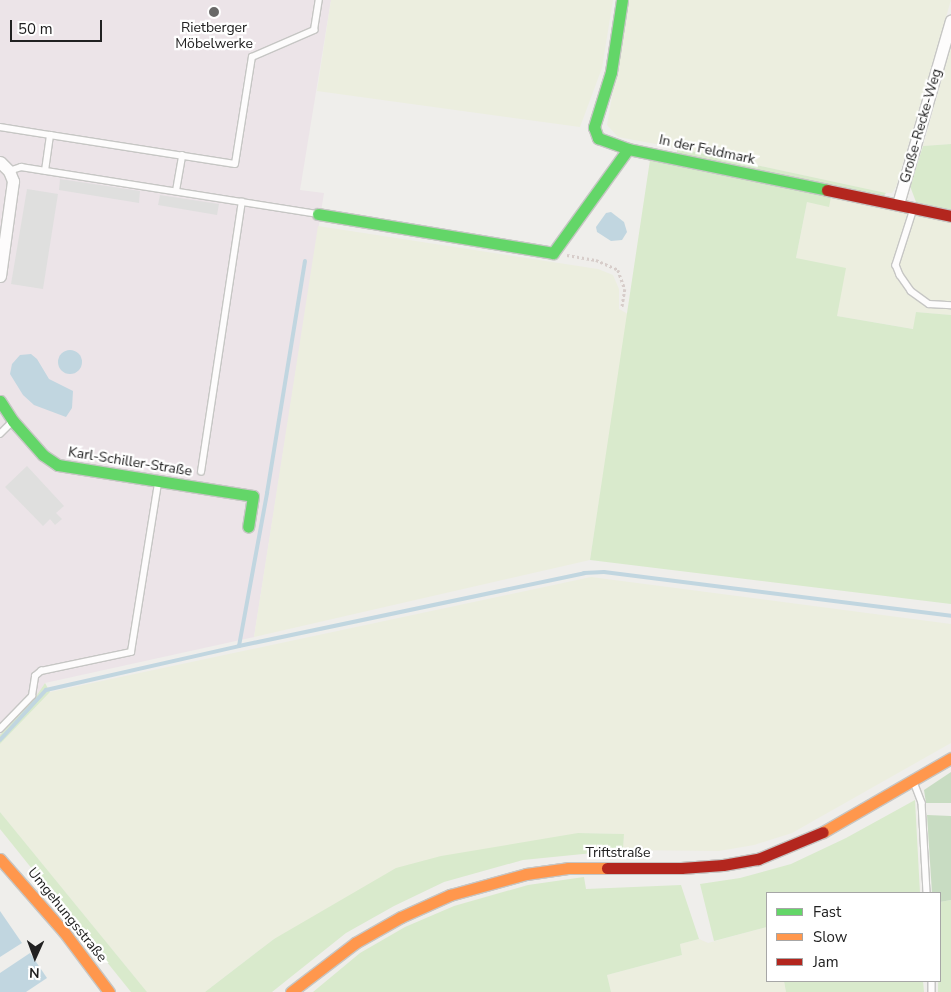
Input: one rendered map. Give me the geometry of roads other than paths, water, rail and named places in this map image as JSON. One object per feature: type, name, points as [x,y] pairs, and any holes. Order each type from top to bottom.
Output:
[{"type":"street","name":"In der Feldmark","points":[[622,0],[611,72],[594,128],[598,138],[628,148],[951,216]]},
{"type":"street","name":"Große-Recke-Weg","points":[[898,204],[951,20]]},
{"type":"street","points":[[318,214],[554,253],[628,148]]},
{"type":"street","points":[[0,162],[9,171],[13,181],[0,276]]},
{"type":"street","name":"Karl-Schiller-Straße","points":[[0,401],[13,421],[44,455],[58,466],[253,496],[248,527]]},
{"type":"street","name":"Triftstraße","points":[[291,992],[355,943],[401,917],[450,895],[484,884],[526,874],[568,868],[681,868],[722,865],[758,859],[793,846],[839,824],[951,758]]},
{"type":"street","name":"Umgehungsstraße","points":[[0,859],[64,932],[109,992]]},
{"type":"lane","points":[[0,127],[235,164],[252,57],[314,30],[319,0]]},
{"type":"lane","points":[[45,171],[50,135]]},
{"type":"lane","points":[[176,191],[182,156]]},
{"type":"lane","points":[[9,171],[21,167],[318,214]]},
{"type":"lane","points":[[201,472],[242,202]]},
{"type":"lane","points":[[915,208],[896,264],[900,275],[911,291],[929,304],[951,305]]},
{"type":"lane","points":[[0,434],[13,421]]},
{"type":"lane","points":[[0,729],[32,696],[35,676],[41,671],[131,652],[158,482]]},
{"type":"lane","points":[[913,781],[922,803],[927,892]]},
{"type":"water","points":[[611,212],[624,222],[627,232],[622,240],[611,241],[597,232],[596,227],[606,213]]},
{"type":"water","points":[[70,350],[75,351],[81,357],[81,367],[75,373],[70,374],[65,373],[59,367],[58,362],[59,357],[65,351]]},
{"type":"water","points":[[31,354],[37,359],[49,379],[73,391],[72,408],[66,417],[34,405],[23,395],[10,374],[12,364],[20,355]]},
{"type":"water","points":[[0,911],[22,943],[0,957]]},
{"type":"water","points":[[30,953],[47,978],[26,992],[0,992],[0,973]]},
{"type":"waterway","points":[[239,646],[267,493],[305,261]]},
{"type":"waterway","points":[[0,740],[46,690],[239,646],[584,573],[604,572],[951,616]]},
{"type":"place","name":"Rietberger Möbelwerke","points":[[214,12]]}]
